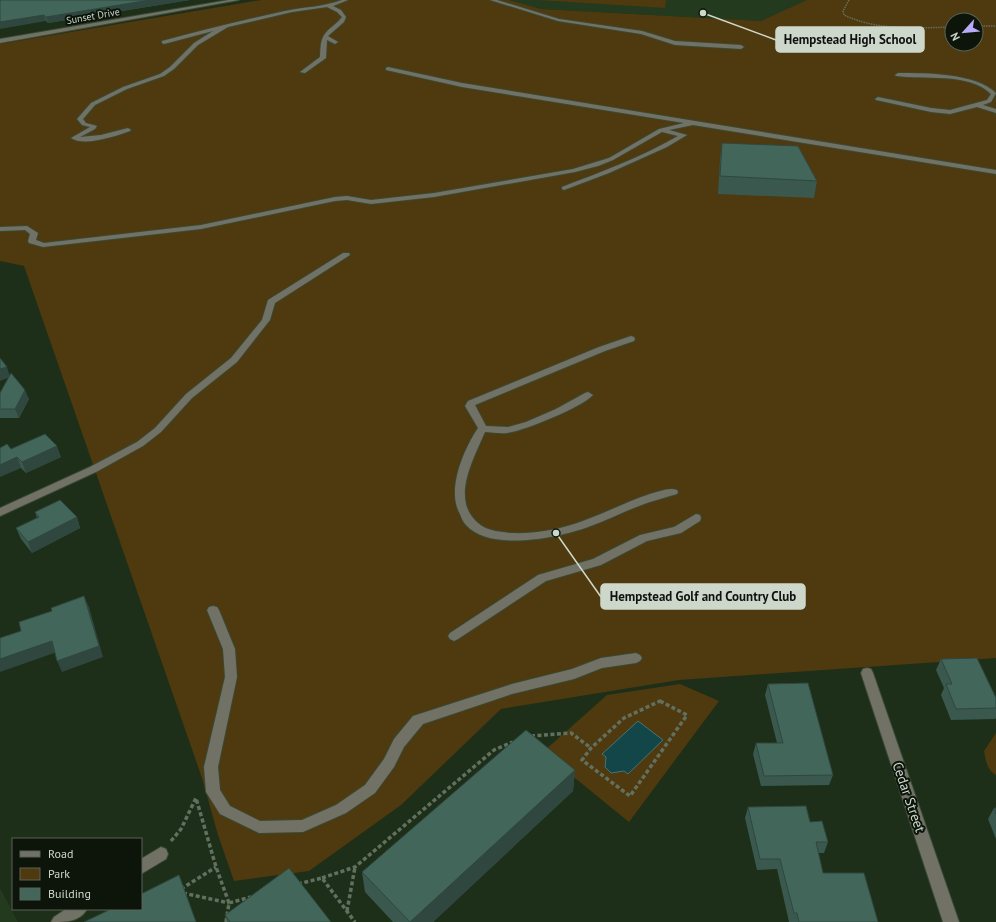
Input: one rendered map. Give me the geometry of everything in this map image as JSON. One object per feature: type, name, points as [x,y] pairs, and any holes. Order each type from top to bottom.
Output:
[{"type":"street","name":"Sunset Drive","points":[[0,41],[237,0]]},
{"type":"street","points":[[164,42],[230,24],[297,10],[328,6],[346,0]]},
{"type":"street","points":[[492,0],[558,20],[642,33],[675,44],[741,47]]},
{"type":"street","points":[[303,72],[323,58],[324,39],[328,31],[342,21],[344,17],[343,13],[328,6]]},
{"type":"street","points":[[128,130],[102,137],[82,140],[74,138],[93,128],[94,126],[84,124],[80,119],[93,104],[125,88],[162,75],[172,68],[196,44],[230,24]]},
{"type":"street","points":[[326,37],[335,42]]},
{"type":"street","points":[[388,69],[462,85],[996,172]]},
{"type":"street","points":[[878,99],[941,111],[960,110],[978,106],[989,101],[994,94],[992,90],[982,85],[965,81],[922,75],[898,75]]},
{"type":"street","points":[[978,106],[996,111]]},
{"type":"street","points":[[0,229],[27,228],[34,233],[32,241],[43,245],[172,232],[335,199],[347,198],[372,202],[434,195],[567,172],[596,165],[611,159],[661,130],[693,123]]},
{"type":"street","points":[[564,188],[607,172],[665,146],[684,135],[661,130]]},
{"type":"street","points":[[644,140],[665,146]]},
{"type":"street","points":[[0,512],[94,469],[140,444],[158,430],[189,396],[234,360],[266,320],[271,302],[346,255]]},
{"type":"street","points":[[483,429],[470,406],[472,403],[602,349],[631,339]]},
{"type":"street","points":[[483,429],[508,430],[562,409],[588,395]]},
{"type":"street","points":[[483,429],[481,430],[465,466],[460,488],[464,514],[470,523],[480,532],[509,537],[554,533],[574,528],[636,503],[673,492]]},
{"type":"street","points":[[454,636],[542,578],[597,562],[644,538],[677,530],[696,518]]},
{"type":"street","points":[[213,610],[229,649],[231,677],[211,767],[213,792],[225,810],[259,827],[302,826],[341,809],[370,789],[389,763],[399,743],[418,720],[448,708],[512,689],[574,674],[601,663],[636,658]]},
{"type":"street","name":"Cedar Street","points":[[867,673],[951,922]]},
{"type":"street","points":[[142,866],[160,854]]},
{"type":"street","points":[[59,922],[77,910]]},
{"type":"path","points":[[849,0],[843,11],[844,15],[857,21],[901,27],[944,27]]},
{"type":"path","points":[[984,26],[996,26]]},
{"type":"path","points":[[660,701],[687,715],[630,796],[582,760],[590,748],[624,718],[660,701]]},
{"type":"path","points":[[524,739],[536,735],[571,733],[590,748]]},
{"type":"path","points":[[291,886],[355,867],[494,750],[517,741]]},
{"type":"path","points":[[160,854],[181,829],[196,798],[216,868],[229,903],[226,922]]},
{"type":"path","points":[[347,911],[355,867]]},
{"type":"path","points":[[216,868],[177,892],[229,903],[252,897]]},
{"type":"path","points":[[322,878],[355,922]]},
{"type":"shaded area","points":[[509,0],[809,0],[761,21],[541,9]]},
{"type":"shaded area","points":[[0,888],[18,922],[0,922]]},
{"type":"green space","points":[[261,0],[509,0],[541,9],[761,21],[807,0],[996,0],[996,658],[679,680],[501,709],[401,805],[309,871],[234,881],[218,835],[202,778],[24,266],[0,261],[0,44]]},
{"type":"green space","points":[[537,0],[666,0],[665,8]]},
{"type":"green space","points":[[680,684],[719,701],[629,822],[543,752],[607,695]]},
{"type":"green space","points":[[996,733],[996,775],[991,771],[986,762],[984,751]]},
{"type":"water","points":[[638,721],[663,740],[628,774],[624,771],[611,773],[605,767],[606,757],[602,754]]},
{"type":"building","points":[[0,0],[150,0],[46,17],[44,15],[0,22]]},
{"type":"building","points":[[722,143],[798,146],[817,181],[720,176]]},
{"type":"building","points":[[0,358],[7,367],[0,369]]},
{"type":"building","points":[[11,373],[25,390],[15,409],[0,409],[0,393]]},
{"type":"building","points":[[45,434],[57,446],[22,462],[17,457],[0,465],[0,448],[7,444],[11,449]]},
{"type":"building","points":[[60,500],[77,517],[28,542],[16,528],[39,517],[35,512]]},
{"type":"building","points":[[84,596],[99,646],[57,661],[52,641],[0,659],[0,638],[21,631],[19,622],[52,611],[51,608]]},
{"type":"building","points":[[977,658],[996,698],[996,708],[956,709],[946,684],[952,684],[941,659]]},
{"type":"building","points":[[808,683],[833,775],[764,776],[756,743],[783,743],[768,684]]},
{"type":"building","points":[[526,730],[575,770],[410,922],[362,872]]},
{"type":"building","points":[[806,806],[810,822],[822,821],[828,842],[816,842],[823,873],[864,873],[878,922],[799,922],[797,913],[794,913],[780,859],[760,859],[748,807]]},
{"type":"building","points":[[289,868],[331,922],[230,922],[225,915]]},
{"type":"building","points":[[179,875],[196,922],[84,922],[109,910],[142,910],[142,894]]},
{"type":"place","name":"Hempstead High School","points":[[703,13]]},
{"type":"place","name":"Hempstead Golf and Country Club","points":[[556,533]]}]
